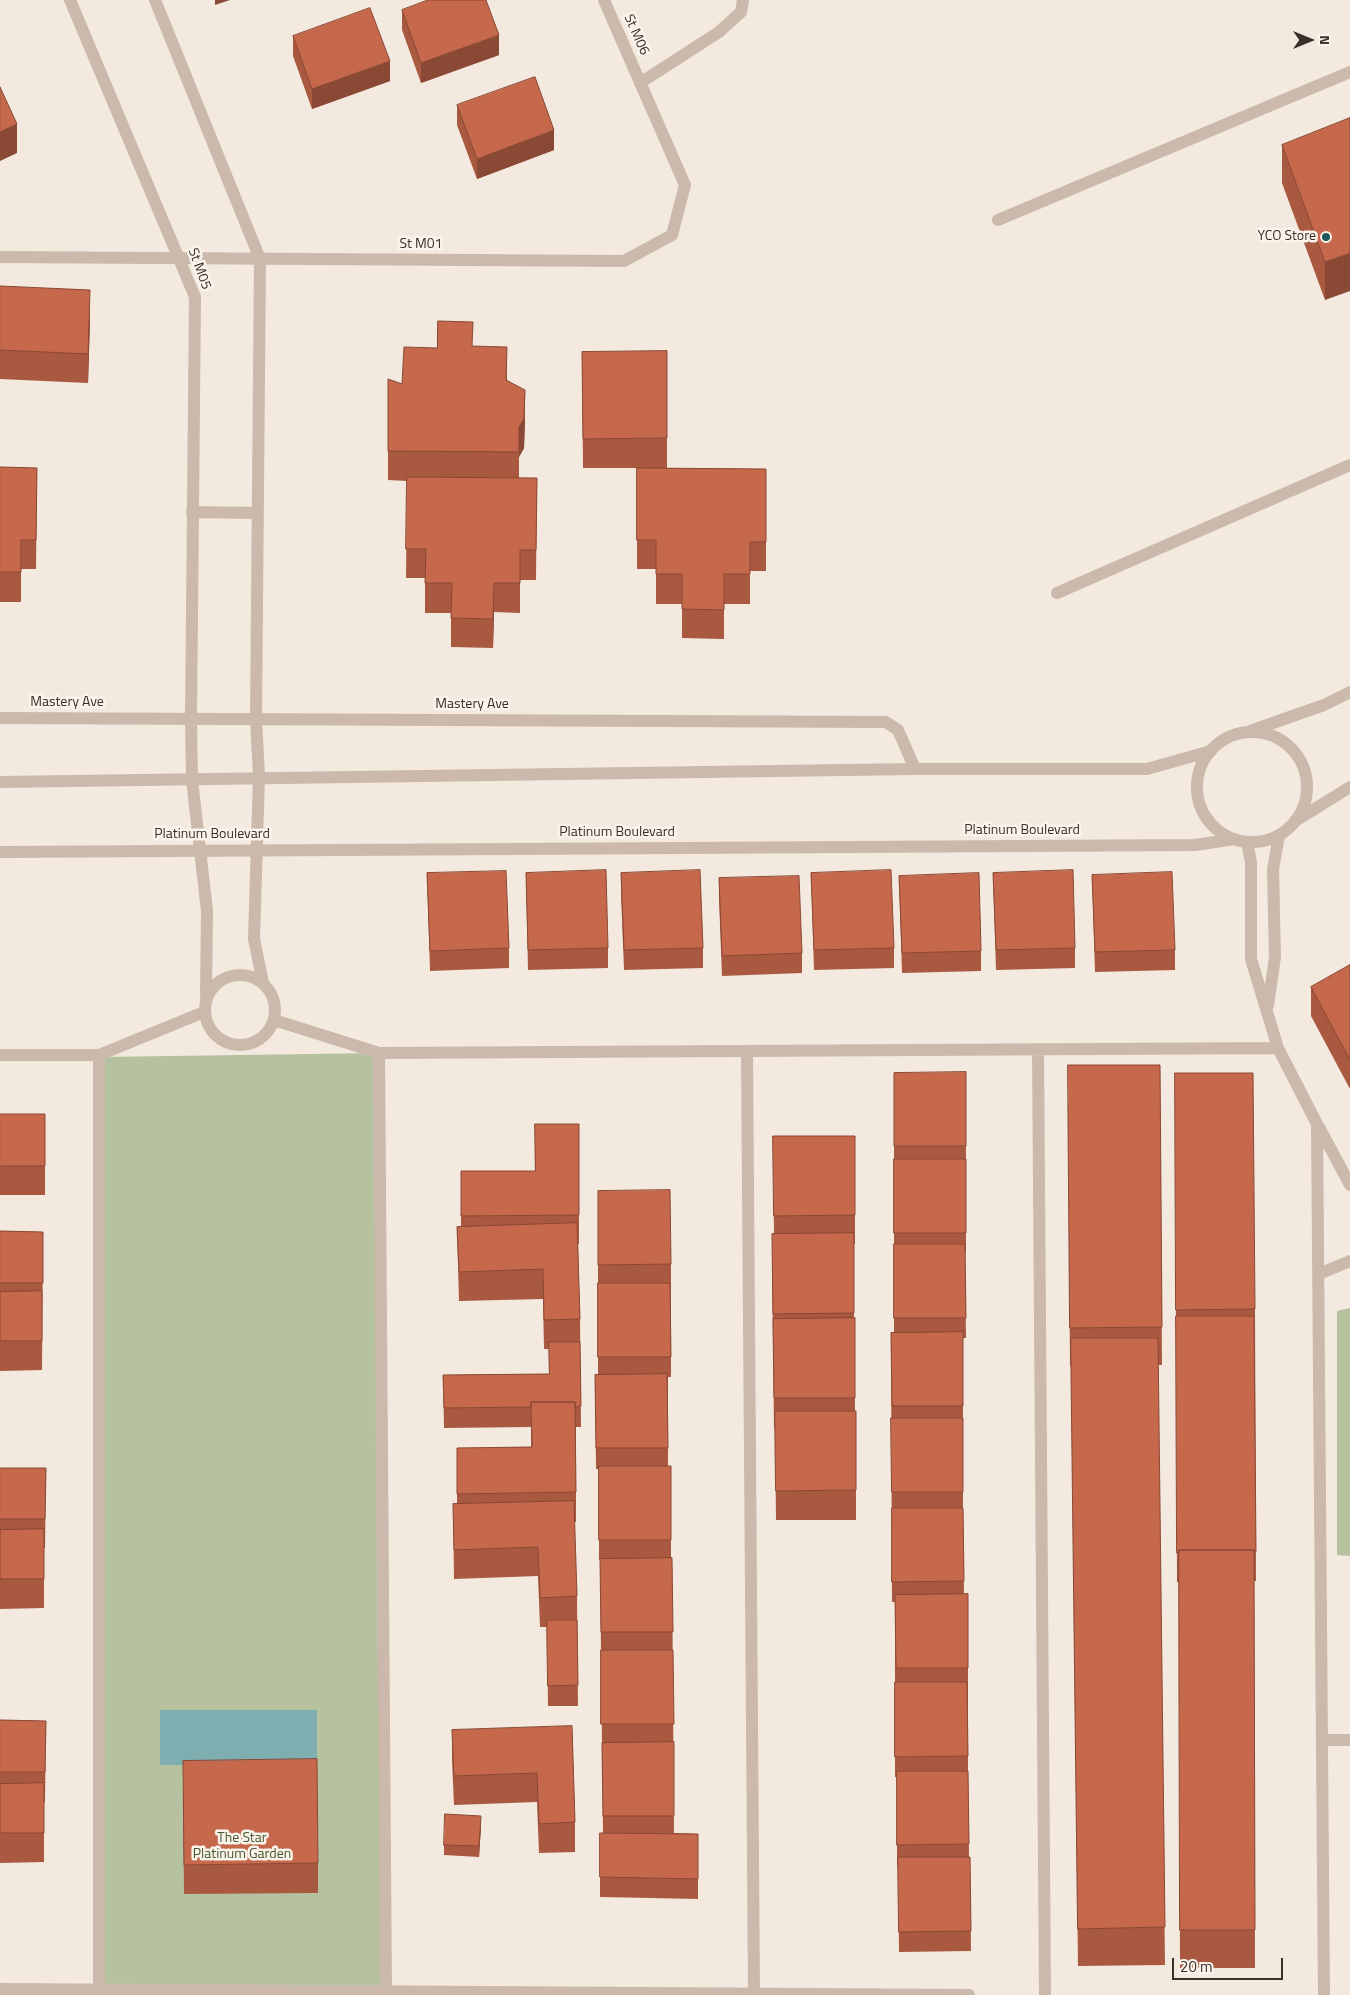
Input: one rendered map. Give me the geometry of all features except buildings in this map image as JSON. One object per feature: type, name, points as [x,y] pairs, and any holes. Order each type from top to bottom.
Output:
[{"type":"street","name":"St M05","points":[[70,0],[195,297],[191,719],[192,780],[207,911],[206,997]]},
{"type":"street","points":[[155,0],[260,259],[256,719],[259,777],[254,939],[264,983]]},
{"type":"street","name":"St M06","points":[[604,0],[640,83]]},
{"type":"street","points":[[640,83],[719,32],[741,12],[743,0]]},
{"type":"street","points":[[998,220],[1350,72]]},
{"type":"street","name":"St M01","points":[[0,257],[624,261],[672,235],[685,185],[640,83]]},
{"type":"street","points":[[1057,593],[1350,465]]},
{"type":"street","points":[[192,512],[258,513]]},
{"type":"street","points":[[1350,692],[1324,705],[1226,739],[1211,751],[1204,762],[1199,775],[1199,801],[1212,825],[1222,833],[1241,841],[1258,842],[1279,836],[1295,822],[1350,787]]},
{"type":"street","name":"Mastery Ave","points":[[0,718],[886,722],[898,730],[915,769]]},
{"type":"street","points":[[1245,733],[1272,736],[1295,753],[1307,780],[1307,794],[1303,809],[1295,822]]},
{"type":"street","points":[[0,782],[915,769],[1147,769],[1211,751]]},
{"type":"street","points":[[1267,1011],[1275,958],[1274,868],[1279,836]]},
{"type":"street","points":[[1241,841],[1251,862],[1251,959],[1278,1048],[1350,1185]]},
{"type":"street","name":"Platinum Boulevard","points":[[0,852],[1185,845],[1241,841]]},
{"type":"street","points":[[239,974],[252,976],[264,983],[272,993],[275,1006],[274,1020],[268,1032],[258,1041],[244,1045],[230,1045],[217,1038],[208,1026],[204,1012],[206,997],[214,985],[225,977],[239,974]]},
{"type":"street","points":[[0,1055],[98,1055],[204,1012]]},
{"type":"street","points":[[274,1020],[379,1053],[1278,1048]]},
{"type":"street","points":[[1038,1049],[1045,1995]]},
{"type":"street","points":[[746,1051],[754,1994]]},
{"type":"street","points":[[379,1053],[386,1992]]},
{"type":"street","points":[[98,1055],[99,1990]]},
{"type":"street","points":[[1317,1124],[1324,1995]]},
{"type":"street","points":[[1319,1274],[1350,1261]]},
{"type":"street","points":[[1322,1740],[1350,1740]]},
{"type":"street","points":[[0,1990],[969,1995]]},
{"type":"green space","name":"The Star Platinum Garden","points":[[379,1053],[386,1992],[99,1990],[101,1057]]},
{"type":"green space","points":[[1350,1308],[1350,1556],[1337,1555],[1337,1311]]},
{"type":"water","points":[[160,1710],[317,1710],[317,1765],[160,1765]]},
{"type":"place","name":"YCO Store","points":[[1326,237]]}]
